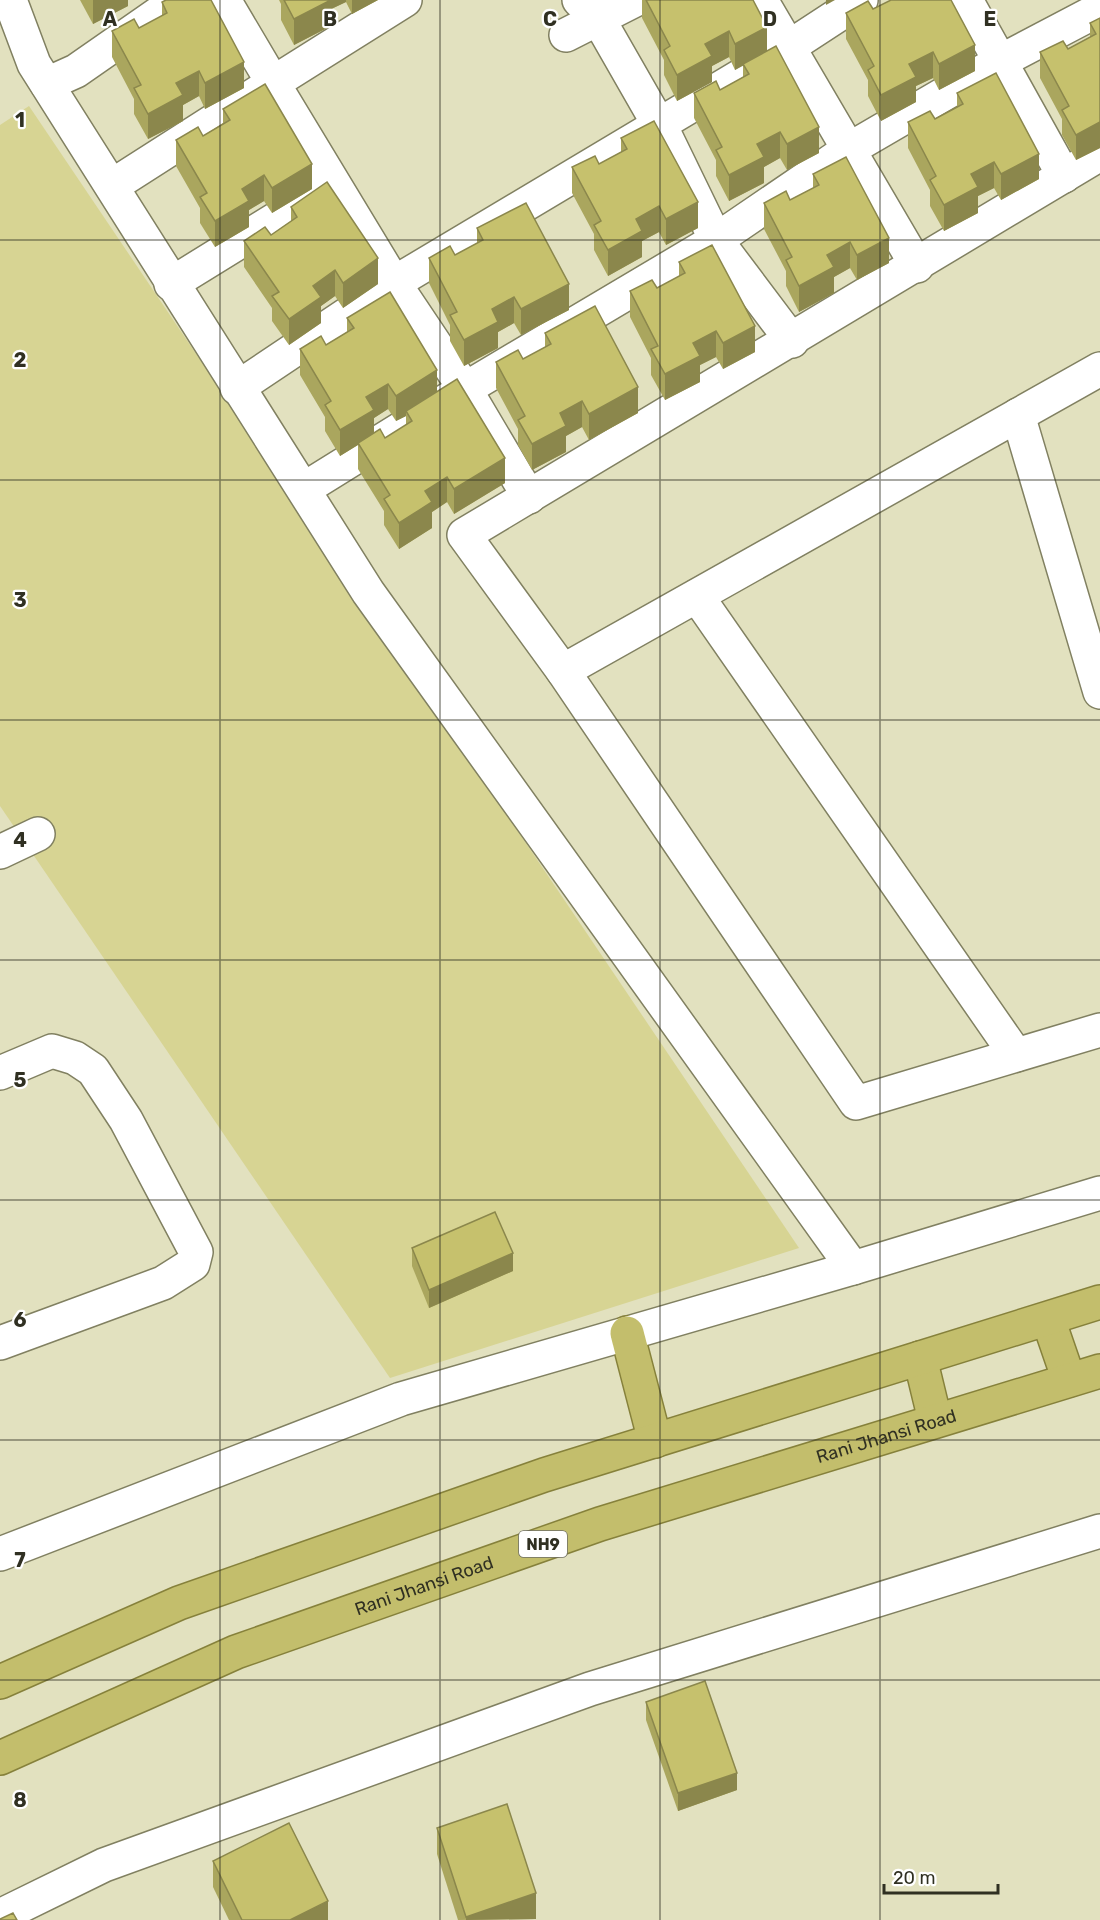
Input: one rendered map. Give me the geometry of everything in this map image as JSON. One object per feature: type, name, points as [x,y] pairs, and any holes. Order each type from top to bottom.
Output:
[{"type":"highway","points":[[0,1682],[179,1603],[544,1475],[1100,1302]]},
{"type":"highway","points":[[1048,1319],[1069,1380]]},
{"type":"highway","points":[[627,1333],[655,1441]]},
{"type":"highway","points":[[920,1358],[935,1420]]},
{"type":"highway","name":"Rani Jhansi Road","points":[[0,1758],[236,1652],[600,1524],[1100,1371]]},
{"type":"street","points":[[10,0],[34,64],[171,284],[368,592],[853,1268]]},
{"type":"street","points":[[47,84],[76,70],[178,0]]},
{"type":"street","points":[[224,0],[394,284],[465,389],[529,497]]},
{"type":"street","points":[[112,186],[405,0]]},
{"type":"street","points":[[566,35],[589,10],[635,0]]},
{"type":"street","points":[[761,0],[917,266]]},
{"type":"street","points":[[237,388],[394,284],[789,47],[861,0]]},
{"type":"street","points":[[966,0],[1064,176]]},
{"type":"street","points":[[303,489],[465,389],[716,240],[848,150],[999,62],[1100,9]]},
{"type":"street","points":[[589,10],[658,125],[716,240],[792,341]]},
{"type":"street","points":[[1100,154],[792,341],[464,535],[562,671],[856,1102],[1100,1030]]},
{"type":"street","points":[[171,284],[335,183]]},
{"type":"street","points":[[562,671],[1100,369]]},
{"type":"street","points":[[1018,415],[1100,692]]},
{"type":"street","points":[[697,596],[1016,1055]]},
{"type":"street","points":[[0,852],[38,834]]},
{"type":"street","points":[[0,1073],[52,1052],[75,1058],[93,1070],[126,1120],[196,1252],[193,1264],[163,1284],[0,1343]]},
{"type":"street","points":[[0,1554],[400,1399],[853,1268],[1100,1193]]},
{"type":"street","points":[[0,1916],[104,1865],[590,1689],[1100,1531]]},
{"type":"shaded area","points":[[29,106],[799,1248],[390,1378],[0,806],[0,125]]},
{"type":"building","points":[[166,0],[211,0],[244,62],[205,83],[199,71],[176,83],[183,95],[148,114],[134,88],[141,85],[112,31],[134,19],[139,28],[167,13],[162,2]]},
{"type":"building","points":[[284,0],[329,0],[329,1],[294,19]]},
{"type":"building","points":[[646,0],[753,0],[767,27],[735,44],[729,31],[705,44],[712,56],[677,75],[664,50],[670,46]]},
{"type":"building","points":[[891,0],[951,0],[975,45],[939,64],[933,52],[909,64],[916,77],[881,95],[868,70],[874,66],[846,13],[868,1],[873,9]]},
{"type":"building","points":[[1100,18],[1100,122],[1076,135],[1062,110],[1069,106],[1040,52],[1063,41],[1068,49],[1096,34],[1090,23]]},
{"type":"building","points":[[776,46],[819,127],[787,144],[780,132],[757,144],[764,157],[729,175],[716,150],[722,147],[694,93],[716,81],[720,90],[749,74],[743,64]]},
{"type":"building","points":[[996,73],[1039,154],[1001,174],[994,162],[971,174],[978,187],[944,205],[930,180],[936,176],[908,122],[930,111],[935,119],[963,104],[957,93]]},
{"type":"building","points":[[265,84],[312,164],[272,188],[264,175],[242,189],[249,201],[215,221],[200,197],[207,193],[176,140],[198,127],[203,136],[230,120],[223,109]]},
{"type":"building","points":[[654,121],[698,202],[666,219],[659,206],[636,219],[642,231],[608,250],[594,225],[601,221],[572,167],[595,156],[599,164],[627,149],[621,138]]},
{"type":"building","points":[[846,157],[889,238],[857,255],[850,242],[827,255],[834,267],[799,286],[786,260],[792,257],[764,203],[786,191],[790,200],[819,185],[813,174]]},
{"type":"building","points":[[327,182],[378,258],[343,283],[335,270],[313,286],[321,297],[289,319],[272,296],[279,292],[244,241],[265,227],[271,235],[297,217],[291,207]]},
{"type":"building","points":[[526,203],[569,284],[521,309],[514,297],[492,309],[498,322],[464,340],[450,315],[457,312],[429,258],[450,246],[455,255],[483,240],[477,228]]},
{"type":"building","points":[[712,245],[755,326],[723,343],[716,331],[693,343],[700,356],[665,374],[651,349],[658,346],[630,291],[652,280],[657,288],[685,273],[679,262]]},
{"type":"building","points":[[390,292],[437,370],[396,396],[388,384],[366,397],[374,410],[340,430],[325,405],[331,401],[300,349],[321,336],[326,345],[354,328],[347,318]]},
{"type":"building","points":[[595,306],[638,387],[589,414],[582,401],[560,413],[566,426],[532,444],[518,420],[525,416],[496,362],[518,350],[523,359],[551,344],[545,333]]},
{"type":"building","points":[[457,379],[505,458],[454,489],[447,477],[425,491],[432,502],[399,523],[384,499],[390,495],[358,443],[380,429],[385,438],[412,421],[406,411]]},
{"type":"building","points":[[495,1212],[513,1253],[429,1290],[412,1248]]},
{"type":"building","points":[[705,1681],[737,1773],[678,1793],[646,1702]]},
{"type":"building","points":[[507,1804],[536,1893],[466,1917],[437,1828]]},
{"type":"building","points":[[289,1823],[328,1901],[290,1920],[242,1920],[213,1861]]},
{"type":"building","points":[[13,1913],[17,1920],[0,1920],[0,1919]]}]
